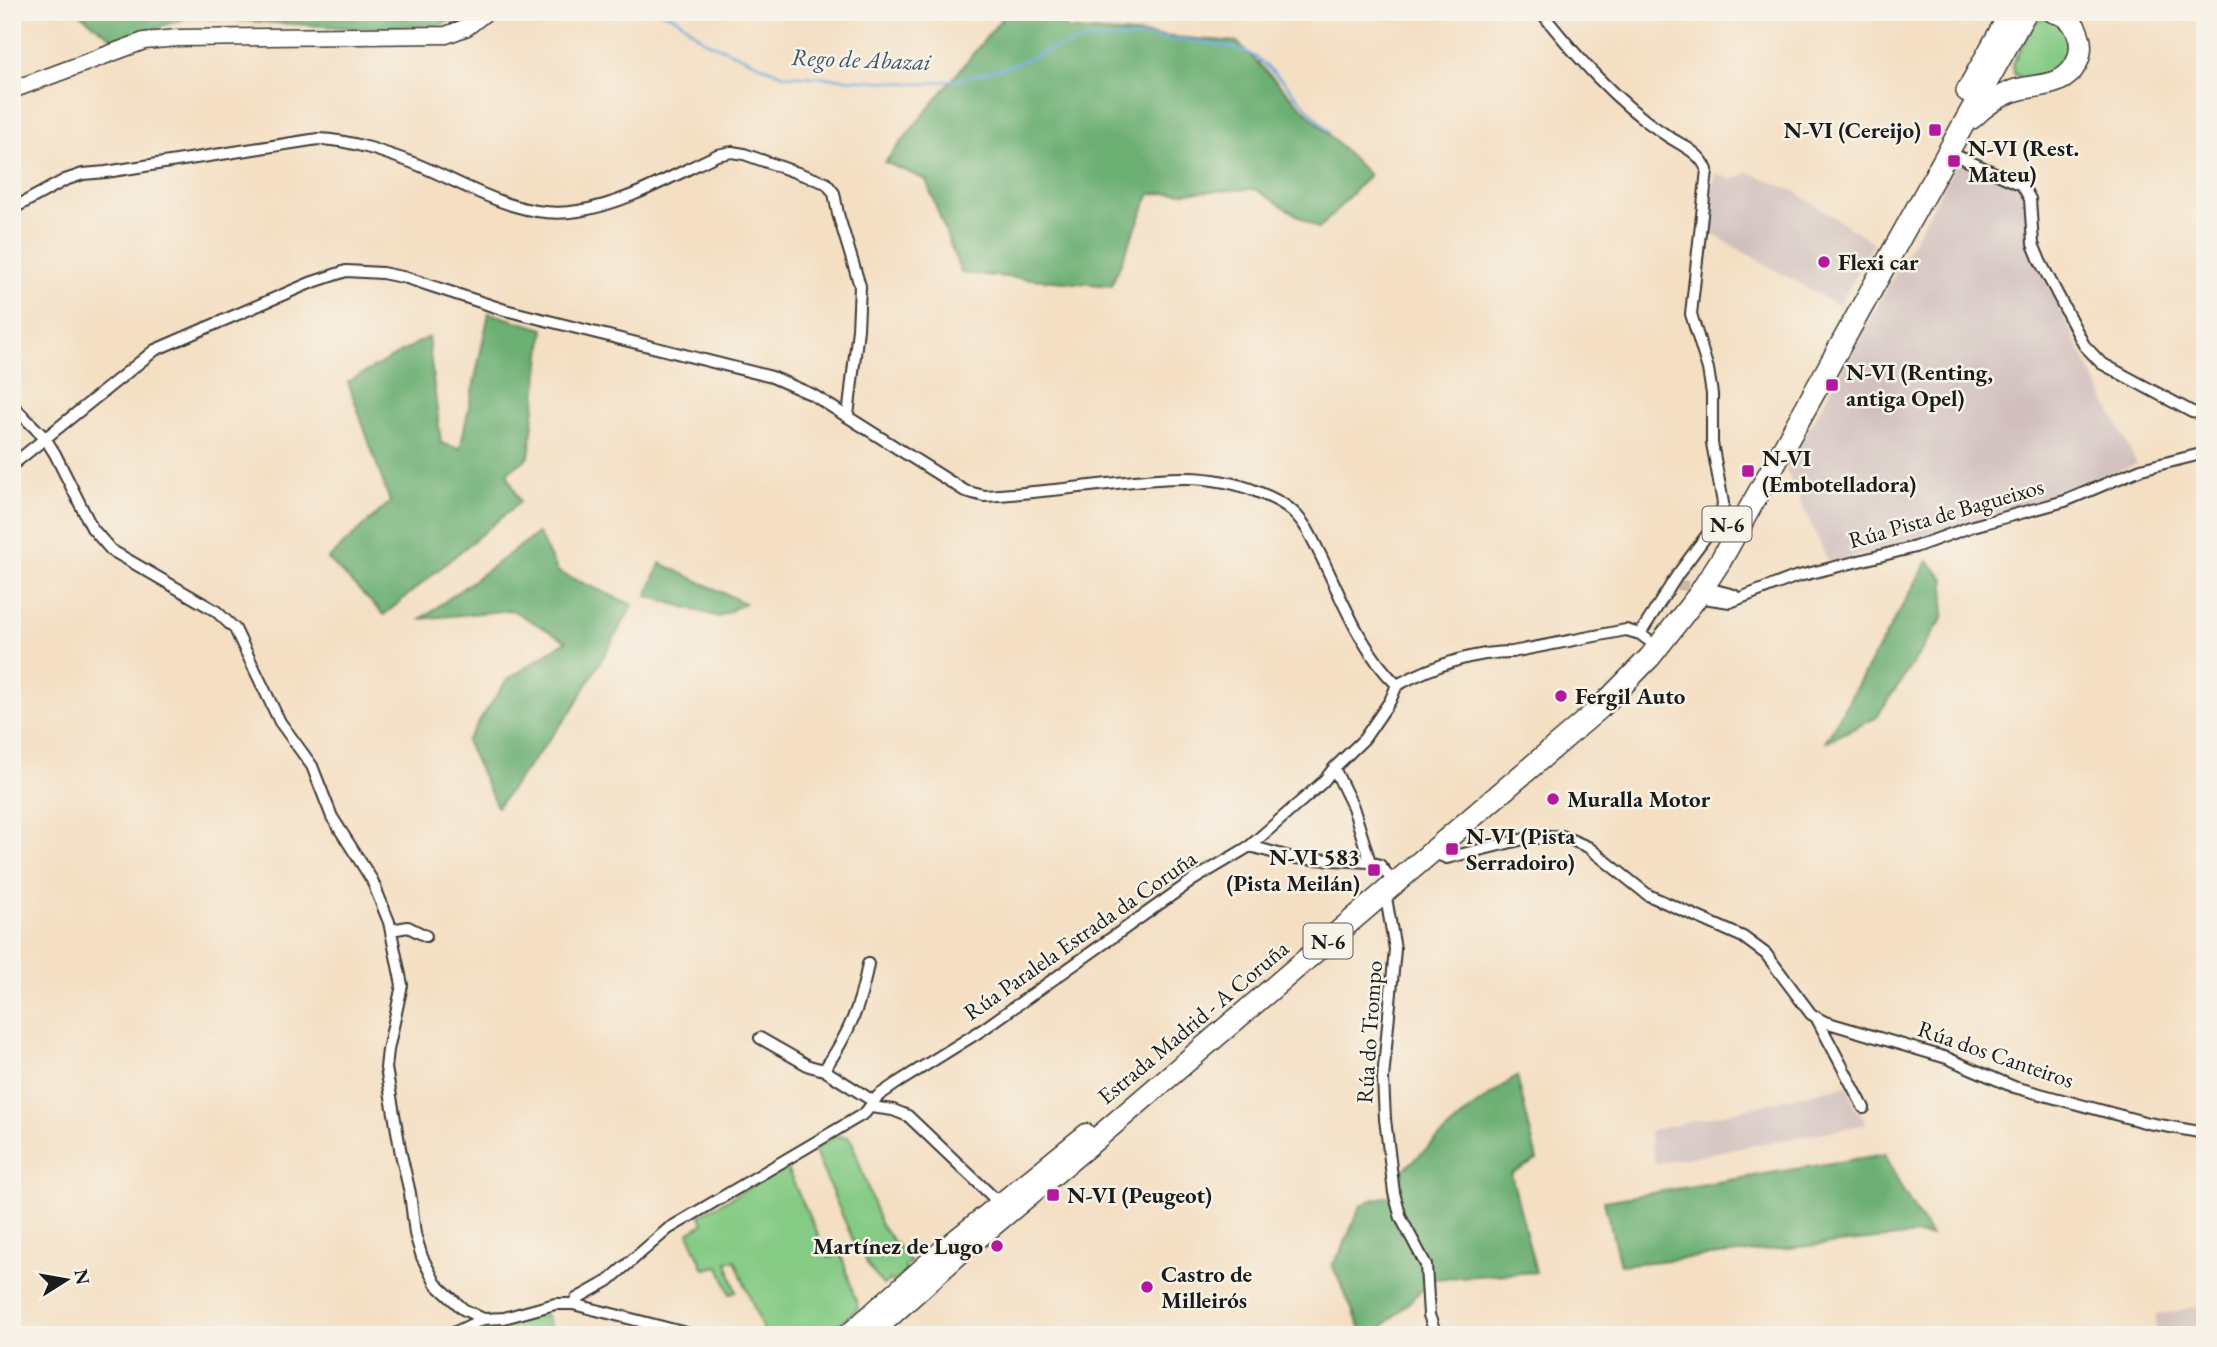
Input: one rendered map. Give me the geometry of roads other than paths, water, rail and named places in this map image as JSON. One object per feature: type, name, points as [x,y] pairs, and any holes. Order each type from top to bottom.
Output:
[{"type":"highway","points":[[1961,130],[1996,99],[2016,90],[2049,84],[2069,76],[2079,59],[2081,41],[2075,25],[2065,15],[2054,12]]},
{"type":"highway","name":"Estrada Madrid - A Coruña","points":[[869,1335],[1380,876],[1619,673],[1644,637],[1663,624],[1704,564],[1726,514],[1934,155],[1983,58],[1995,52],[2013,22],[2025,13]]},
{"type":"highway","name":"Estrada Madrid - A Coruña","points":[[1380,876],[1433,852],[1600,708],[1650,657],[1704,593],[2025,13]]},
{"type":"highway","name":"Estrada Madrid - A Coruña","points":[[856,1335],[1090,1136]]},
{"type":"main road","points":[[12,90],[144,41],[178,37],[446,35],[467,27],[486,12]]},
{"type":"main road","points":[[845,1335],[940,1249],[996,1203],[1090,1136]]},
{"type":"main road","points":[[881,1335],[951,1274],[1090,1136]]},
{"type":"street","points":[[12,465],[155,350],[310,283],[345,271],[382,273],[407,278],[505,310],[772,377],[813,395],[965,491],[984,496],[1163,478],[1199,477],[1223,480],[1279,500],[1293,509],[1307,530],[1381,670],[1397,685],[1418,674],[1460,659],[1494,652],[1513,652],[1626,630],[1644,637],[1675,584],[1721,516],[1726,514],[1717,482],[1712,443],[1709,369],[1690,314],[1707,170],[1698,156],[1661,132],[1616,95],[1565,43],[1541,12]]},
{"type":"street","points":[[12,209],[65,180],[83,174],[318,139],[335,140],[372,149],[416,164],[532,212],[548,214],[577,212],[607,205],[717,155],[732,152],[744,154],[826,183],[834,194],[860,286],[848,416]]},
{"type":"street","points":[[1948,152],[2022,185],[2030,199],[2033,244],[2040,261],[2084,345],[2101,363],[2192,412],[2205,414]]},
{"type":"street","points":[[12,405],[45,439],[92,528],[111,550],[206,605],[235,629],[280,722],[312,766],[332,817],[372,880],[391,930],[402,985],[386,1068],[415,1234],[422,1257],[436,1284],[463,1308],[483,1319]]},
{"type":"street","name":"Rúa Pista de Bagueixos","points":[[1704,593],[1725,602],[1736,599],[1795,577],[1915,547],[1973,526],[2065,501],[2141,469],[2205,453]]},
{"type":"street","name":"Rúa Paralela Estrada da Coruña","points":[[573,1304],[576,1298],[608,1281],[668,1229],[865,1113],[897,1083],[982,1030],[1193,880],[1251,846],[1323,782],[1364,739],[1391,702],[1397,685]]},
{"type":"street","name":"Rúa do Trompo","points":[[1334,768],[1353,807],[1380,876],[1395,949],[1383,1079],[1385,1119],[1394,1194],[1401,1218],[1426,1265],[1429,1315],[1436,1335]]},
{"type":"street","points":[[1433,852],[1447,858],[1524,839],[1562,836],[1588,847],[1648,895],[1743,937],[1766,954],[1816,1017],[1864,1108]]},
{"type":"street","points":[[1251,846],[1293,858],[1380,876]]},
{"type":"street","points":[[391,930],[408,927],[426,936]]},
{"type":"street","points":[[824,1070],[841,1045],[859,1009],[868,964]]},
{"type":"street","name":"Rúa dos Canteiros","points":[[1816,1017],[1947,1058],[2014,1087],[2148,1124],[2205,1133]]},
{"type":"street","points":[[760,1038],[809,1066],[824,1070],[872,1104],[908,1116],[992,1196],[996,1203]]},
{"type":"street","points":[[449,1335],[483,1319],[504,1318],[555,1304],[573,1304],[694,1335]]},
{"type":"waterway","name":"Rego de Abazai","points":[[661,12],[677,18],[703,40],[784,75],[923,84],[960,79],[1010,66],[1082,41],[1139,37],[1203,42],[1245,51],[1256,57],[1284,82],[1329,132]]},
{"type":"tunnel","points":[[1678,585],[1705,588]]},
{"type":"place","name":"N-VI (Cereijo)","points":[[1935,130]]},
{"type":"place","name":"N-VI (Rest. Mateu)","points":[[1954,161]]},
{"type":"place","name":"Flexi car","points":[[1824,262]]},
{"type":"place","name":"N-VI (Renting, antiga Opel)","points":[[1832,385]]},
{"type":"place","name":"N-VI (Embotelladora)","points":[[1748,471]]},
{"type":"place","name":"Fergil Auto","points":[[1561,696]]},
{"type":"place","name":"Muralla Motor","points":[[1553,799]]},
{"type":"place","name":"N-VI (Pista Serradoiro)","points":[[1452,849]]},
{"type":"place","name":"N-VI 583 (Pista Meilán)","points":[[1374,870]]},
{"type":"place","name":"N-VI (Peugeot)","points":[[1053,1195]]},
{"type":"place","name":"Martínez de Lugo","points":[[997,1246]]},
{"type":"place","name":"Castro de Milleirós","points":[[1147,1287]]}]
